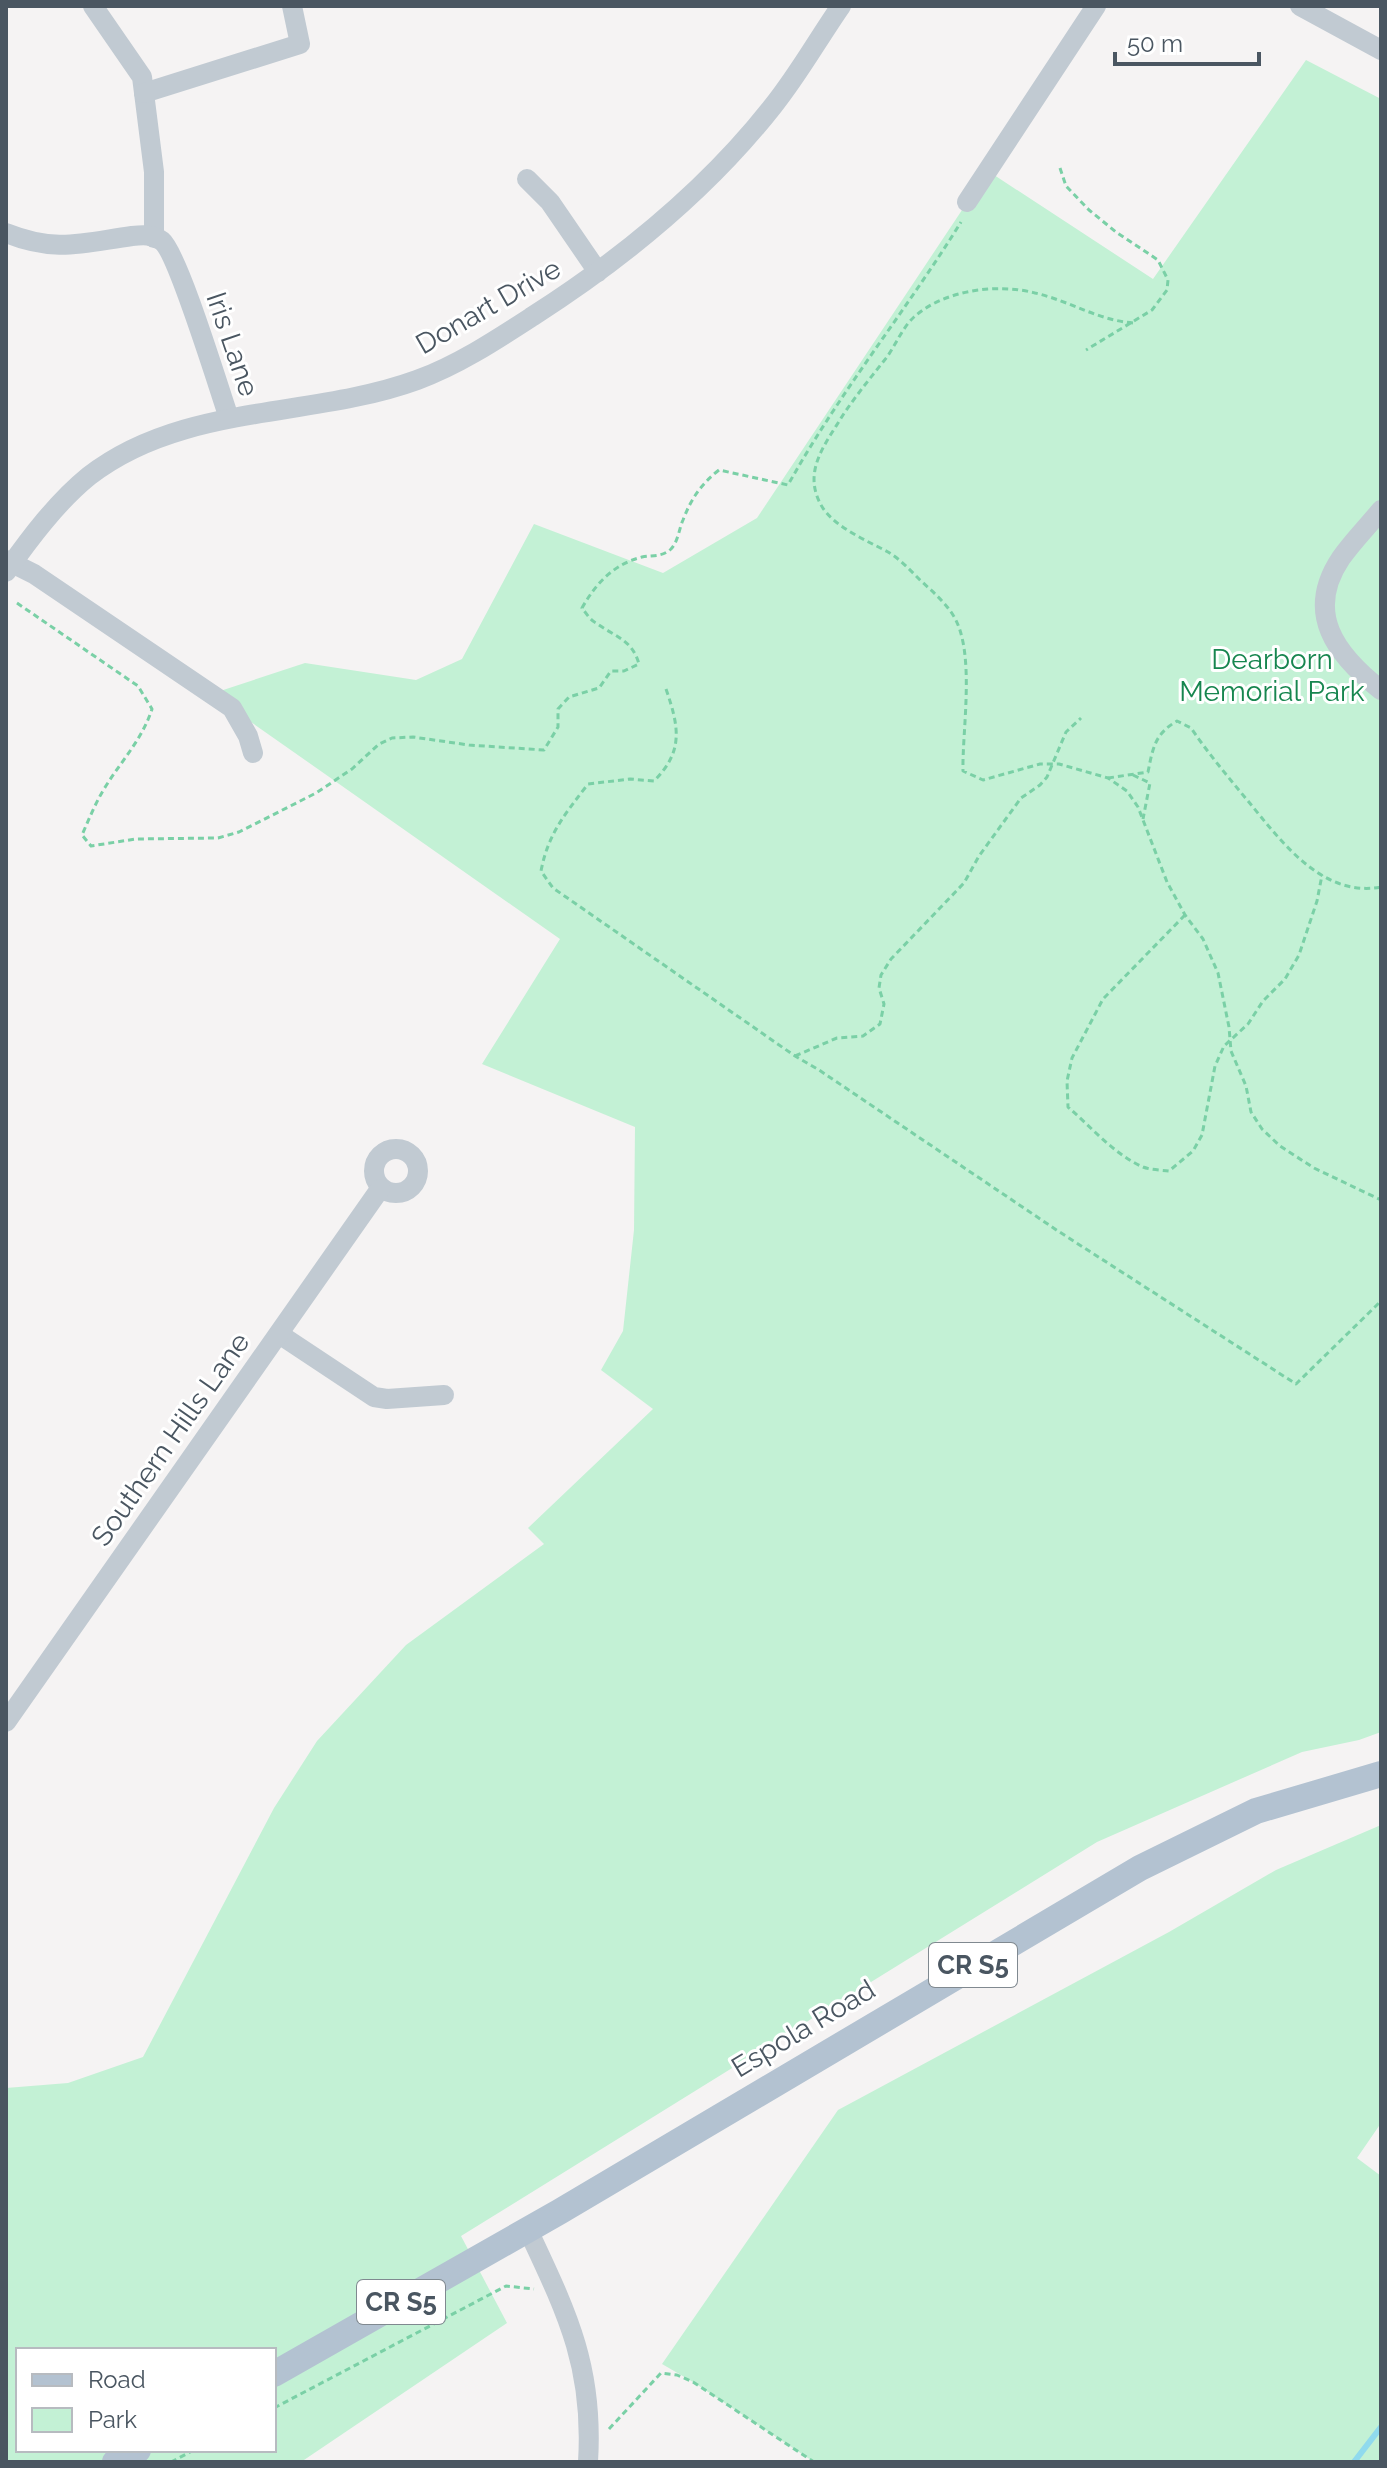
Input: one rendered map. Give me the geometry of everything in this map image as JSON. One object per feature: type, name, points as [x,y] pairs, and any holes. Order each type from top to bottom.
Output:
[{"type":"main road","name":"Espola Road","points":[[276,2373],[528,2230],[1006,1946],[1189,1842],[1267,1807],[1381,1774]]},
{"type":"main road","points":[[115,2462],[134,2452]]},
{"type":"street","points":[[6,233],[54,246],[135,236],[154,238],[154,172],[142,77],[93,6]]},
{"type":"street","points":[[144,93],[300,44],[292,6]]},
{"type":"street","name":"Donart Drive","points":[[8,565],[88,477],[113,460],[164,436],[229,418],[349,399],[419,379],[488,345],[598,272],[685,200],[752,132],[775,104],[841,6]]},
{"type":"street","points":[[967,202],[1096,6]]},
{"type":"street","points":[[1300,6],[1381,50]]},
{"type":"street","points":[[527,179],[550,202],[598,272]]},
{"type":"street","name":"Iris Lane","points":[[154,238],[162,241],[168,250],[184,288],[229,418]]},
{"type":"street","points":[[1381,510],[1341,558],[1327,584],[1324,615],[1336,643],[1353,668],[1381,690]]},
{"type":"street","points":[[8,565],[34,574],[232,708],[248,736],[253,753]]},
{"type":"street","name":"Southern Hills Lane","points":[[6,1722],[380,1189]]},
{"type":"street","points":[[279,1334],[374,1397],[444,1395]]},
{"type":"street","points":[[528,2230],[579,2346],[587,2395],[588,2462]]},
{"type":"path","points":[[1060,168],[1066,186],[1089,210],[1158,260],[1168,280],[1167,290],[1152,310],[1086,350]]},
{"type":"path","points":[[17,603],[138,686],[152,709],[139,740],[91,813],[82,835],[91,846],[136,839],[218,838],[239,832],[316,793],[352,769],[379,744],[392,738],[413,737],[469,745],[544,750],[558,727],[558,709],[569,697],[599,688],[611,671],[624,671],[639,664],[635,652],[615,633],[594,622],[582,608],[592,590],[624,563],[662,556],[674,546],[694,495],[704,481],[719,470],[788,485],[874,348],[950,239],[966,213],[967,202]]},
{"type":"path","points":[[1133,323],[1110,321],[1034,292],[1001,289],[952,295],[943,299],[912,318],[886,358],[861,387],[818,456],[812,483],[821,506],[837,522],[895,556],[941,599],[955,618],[964,655],[967,702],[962,746],[963,771],[983,780],[1040,764],[1059,764],[1108,778],[1127,791],[1143,819],[1167,882],[1185,915],[1203,939],[1218,973],[1231,1051],[1246,1086],[1251,1112],[1262,1129],[1280,1146],[1314,1168],[1381,1200]]},
{"type":"path","points":[[666,689],[677,741],[670,765],[654,781],[630,779],[588,784],[546,846],[541,871],[553,888],[795,1056],[1296,1384],[1381,1301]]},
{"type":"path","points":[[795,1056],[837,1038],[863,1036],[880,1024],[884,1004],[879,988],[881,975],[891,959],[964,883],[979,856],[1021,798],[1047,777],[1066,732],[1081,718]]},
{"type":"path","points":[[1108,778],[1148,772],[1152,750],[1161,730],[1177,721],[1191,728],[1287,849],[1322,875],[1365,890],[1381,887]]},
{"type":"path","points":[[1133,775],[1150,783],[1143,819]]},
{"type":"path","points":[[1185,915],[1103,999],[1072,1058],[1067,1081],[1068,1107],[1090,1127],[1145,1168],[1169,1171],[1193,1151],[1202,1135],[1215,1066],[1224,1046],[1248,1024],[1263,1001],[1285,979],[1299,955],[1322,875]]},
{"type":"path","points":[[276,2407],[506,2286],[533,2287],[539,2297]]},
{"type":"path","points":[[589,2434],[612,2428],[647,2385],[661,2373],[677,2375],[693,2382],[814,2462]]},
{"type":"path","points":[[171,2462],[190,2452]]},
{"type":"green space","name":"Dearborn Memorial Park","points":[[1306,60],[1381,99],[1381,1732],[1302,1752],[1097,1842],[461,2236],[507,2323],[301,2462],[6,2462],[6,2088],[68,2083],[143,2057],[274,1808],[317,1741],[406,1645],[544,1544],[528,1528],[653,1409],[601,1370],[623,1331],[634,1230],[635,1127],[482,1064],[560,939],[211,694],[305,663],[416,680],[462,659],[534,524],[663,573],[757,518],[988,171],[1153,279]]},
{"type":"green space","points":[[1381,1825],[1381,2123],[1357,2158],[1381,2176],[1381,2462],[814,2462],[662,2364],[838,2110],[1169,1932],[1276,1870]]},
{"type":"waterway","points":[[1354,2462],[1381,2427]]}]
